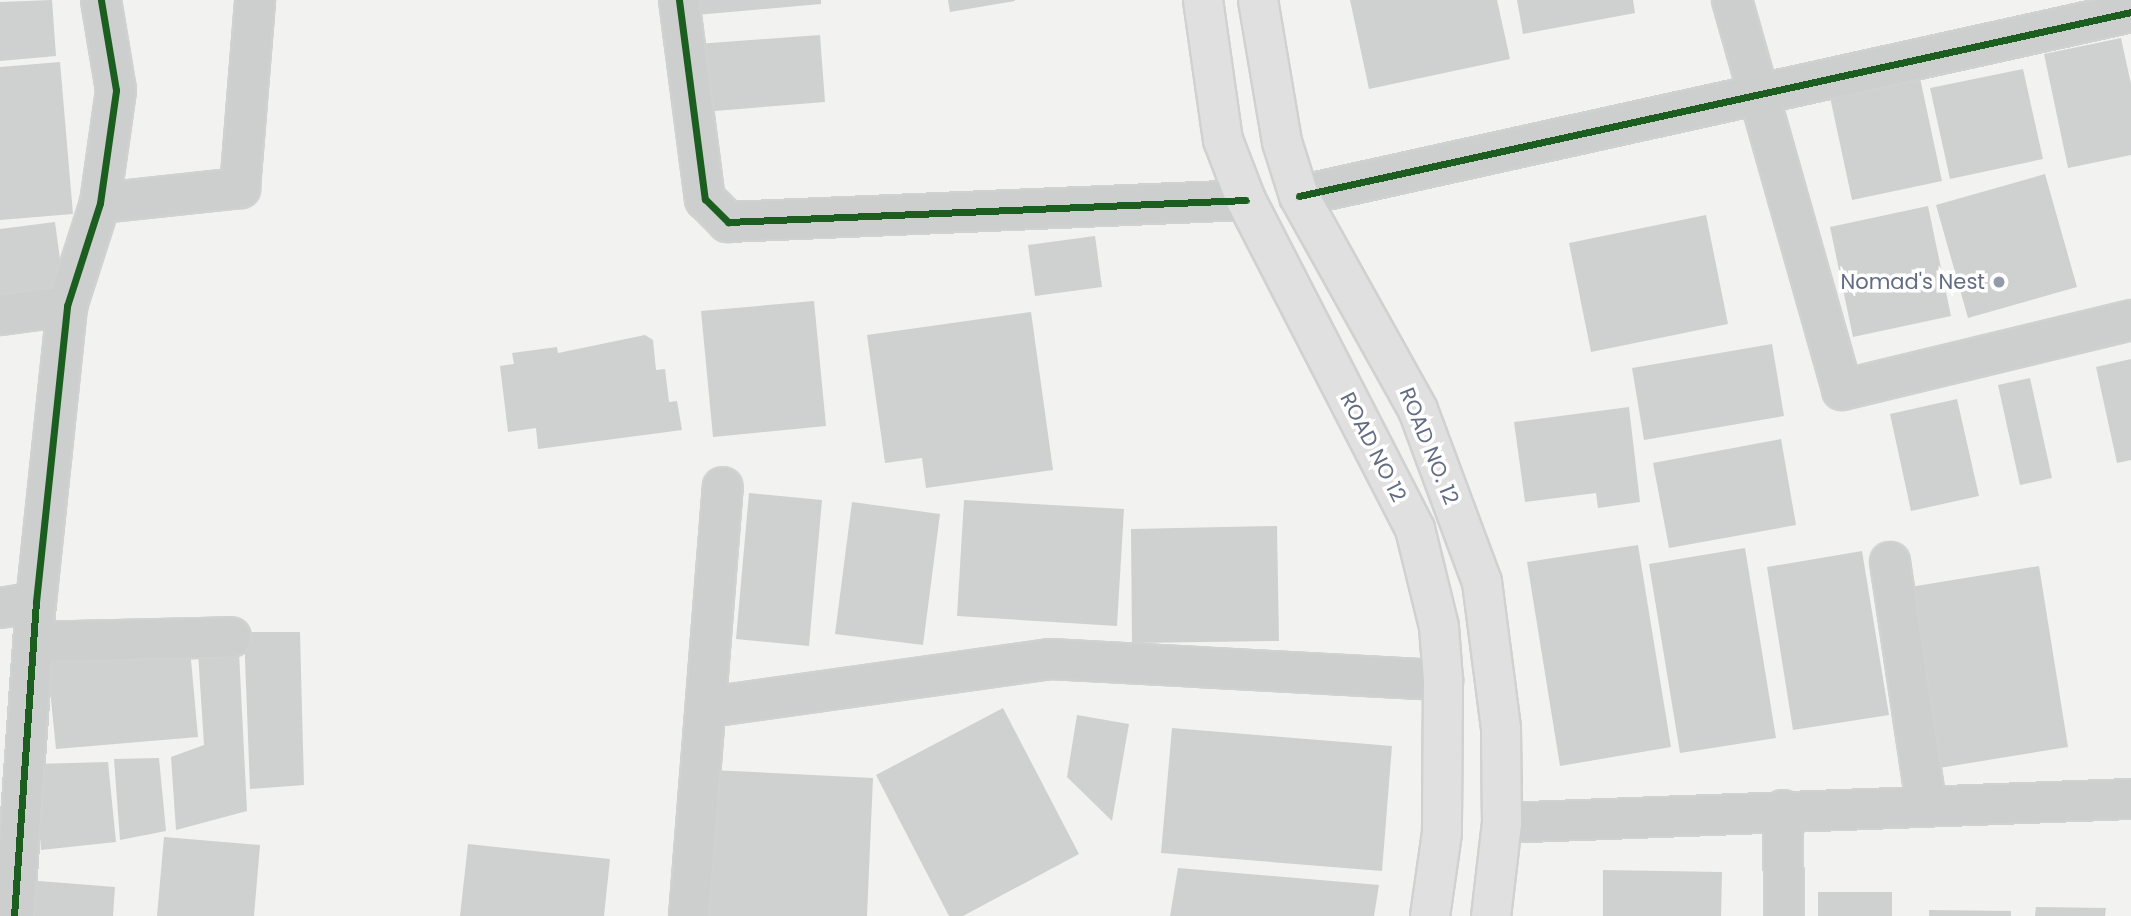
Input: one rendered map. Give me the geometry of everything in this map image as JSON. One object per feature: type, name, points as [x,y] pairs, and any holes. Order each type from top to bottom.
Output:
[{"type":"main road","name":"ROAD NO 12","points":[[1203,0],[1223,140],[1246,200],[1415,529],[1439,628],[1443,680],[1442,833],[1430,916]]},
{"type":"main road","name":"ROAD NO. 12","points":[[1258,0],[1282,142],[1299,196],[1418,410],[1482,582],[1501,728],[1502,822],[1492,916]]},
{"type":"street","points":[[9,910],[33,642],[18,605],[67,306],[100,203],[116,90],[101,0]]},
{"type":"street","points":[[100,203],[240,188],[255,0]]},
{"type":"street","points":[[679,0],[705,199],[728,222],[1246,200]]},
{"type":"street","points":[[1732,0],[1755,95],[1842,390],[2131,320]]},
{"type":"street","points":[[1299,196],[2131,12]]},
{"type":"street","points":[[0,315],[67,306]]},
{"type":"street","points":[[689,916],[709,707],[723,487]]},
{"type":"street","points":[[1889,562],[1926,804]]},
{"type":"street","points":[[33,642],[230,637]]},
{"type":"street","points":[[709,707],[1050,659],[1443,680]]},
{"type":"street","points":[[1502,822],[1926,804],[2131,799]]},
{"type":"street","points":[[1783,810],[1784,916]]},
{"type":"building","points":[[52,0],[56,56],[0,61],[0,2]]},
{"type":"building","points":[[695,0],[821,0],[821,4],[696,15]]},
{"type":"building","points":[[948,0],[1015,0],[1015,1],[950,12]]},
{"type":"building","points":[[1350,0],[1497,0],[1510,59],[1369,89]]},
{"type":"building","points":[[1517,0],[1633,0],[1635,13],[1523,34]]},
{"type":"building","points":[[820,35],[825,102],[702,112],[697,44]]},
{"type":"building","points":[[2121,38],[2131,84],[2131,155],[2068,168],[2044,54]]},
{"type":"building","points":[[60,62],[73,214],[0,220],[0,67]]},
{"type":"building","points":[[2023,69],[2043,159],[1950,179],[1930,88]]},
{"type":"building","points":[[1920,78],[1942,181],[1852,200],[1830,97]]},
{"type":"building","points":[[2045,174],[2077,287],[1968,318],[1936,205]]},
{"type":"building","points":[[1928,206],[1951,316],[1853,337],[1830,227]]},
{"type":"building","points":[[1706,215],[1728,324],[1591,352],[1569,243]]},
{"type":"building","points":[[55,222],[64,289],[0,297],[0,229]]},
{"type":"building","points":[[1095,236],[1102,287],[1035,296],[1028,245]]},
{"type":"building","points":[[814,301],[826,426],[713,437],[701,311]]},
{"type":"building","points":[[1031,312],[1053,470],[926,488],[922,458],[885,463],[867,335]]},
{"type":"building","points":[[645,335],[653,340],[656,370],[665,369],[669,402],[677,401],[682,430],[538,449],[536,428],[508,432],[500,366],[514,364],[512,353],[557,347],[558,353]]},
{"type":"building","points":[[1772,344],[1784,416],[1644,440],[1632,368]]},
{"type":"building","points":[[2131,359],[2131,460],[2117,463],[2096,367]]},
{"type":"building","points":[[2030,378],[2052,478],[2020,485],[1998,385]]},
{"type":"building","points":[[1957,399],[1979,496],[1911,511],[1890,414]]},
{"type":"building","points":[[1629,407],[1640,502],[1598,508],[1596,493],[1525,502],[1514,422]]},
{"type":"building","points":[[1781,439],[1796,525],[1669,548],[1653,463]]},
{"type":"building","points":[[749,493],[822,500],[809,646],[736,639]]},
{"type":"building","points":[[964,500],[1124,509],[1117,626],[957,616]]},
{"type":"building","points":[[852,502],[940,514],[923,645],[835,634]]},
{"type":"building","points":[[1277,526],[1279,641],[1132,643],[1131,529]]},
{"type":"building","points":[[1638,545],[1671,747],[1560,766],[1527,562]]},
{"type":"building","points":[[1745,548],[1776,738],[1680,753],[1649,564]]},
{"type":"building","points":[[1862,551],[1889,715],[1793,730],[1767,567]]},
{"type":"building","points":[[2039,566],[2068,747],[1939,768],[1910,587]]},
{"type":"building","points":[[244,632],[300,632],[304,785],[250,789]]},
{"type":"building","points":[[190,649],[198,737],[56,749],[47,661]]},
{"type":"building","points":[[198,652],[239,652],[247,811],[176,830],[171,757],[204,745]]},
{"type":"building","points":[[1003,708],[1079,854],[963,916],[949,916],[876,775]]},
{"type":"building","points":[[1077,715],[1129,724],[1112,821],[1067,777]]},
{"type":"building","points":[[1172,728],[1392,746],[1382,871],[1161,853]]},
{"type":"building","points":[[159,758],[166,831],[120,840],[114,759]]},
{"type":"building","points":[[108,762],[116,842],[41,850],[35,764]]},
{"type":"building","points":[[712,770],[873,778],[867,916],[706,916]]},
{"type":"building","points":[[164,837],[260,845],[254,916],[157,916]]},
{"type":"building","points":[[468,844],[610,859],[604,916],[460,916]]},
{"type":"building","points":[[1178,868],[1379,885],[1374,916],[1170,916]]},
{"type":"building","points":[[1603,870],[1722,872],[1721,916],[1603,916]]},
{"type":"building","points":[[26,880],[115,887],[113,916],[23,916]]},
{"type":"building","points":[[1818,892],[1892,892],[1892,916],[1818,916]]},
{"type":"building","points":[[2036,907],[2106,908],[2105,916],[2035,916]]},
{"type":"building","points":[[1929,910],[2011,911],[2011,916],[1929,916]]},
{"type":"cycle path","points":[[14,916],[36,602],[67,306],[100,203],[116,90],[101,0]]},
{"type":"cycle path","points":[[679,0],[705,199],[728,222],[1246,200]]},
{"type":"cycle path","points":[[1299,196],[2131,12]]},
{"type":"place","name":"Nomad's Nest","points":[[1999,282]]}]
